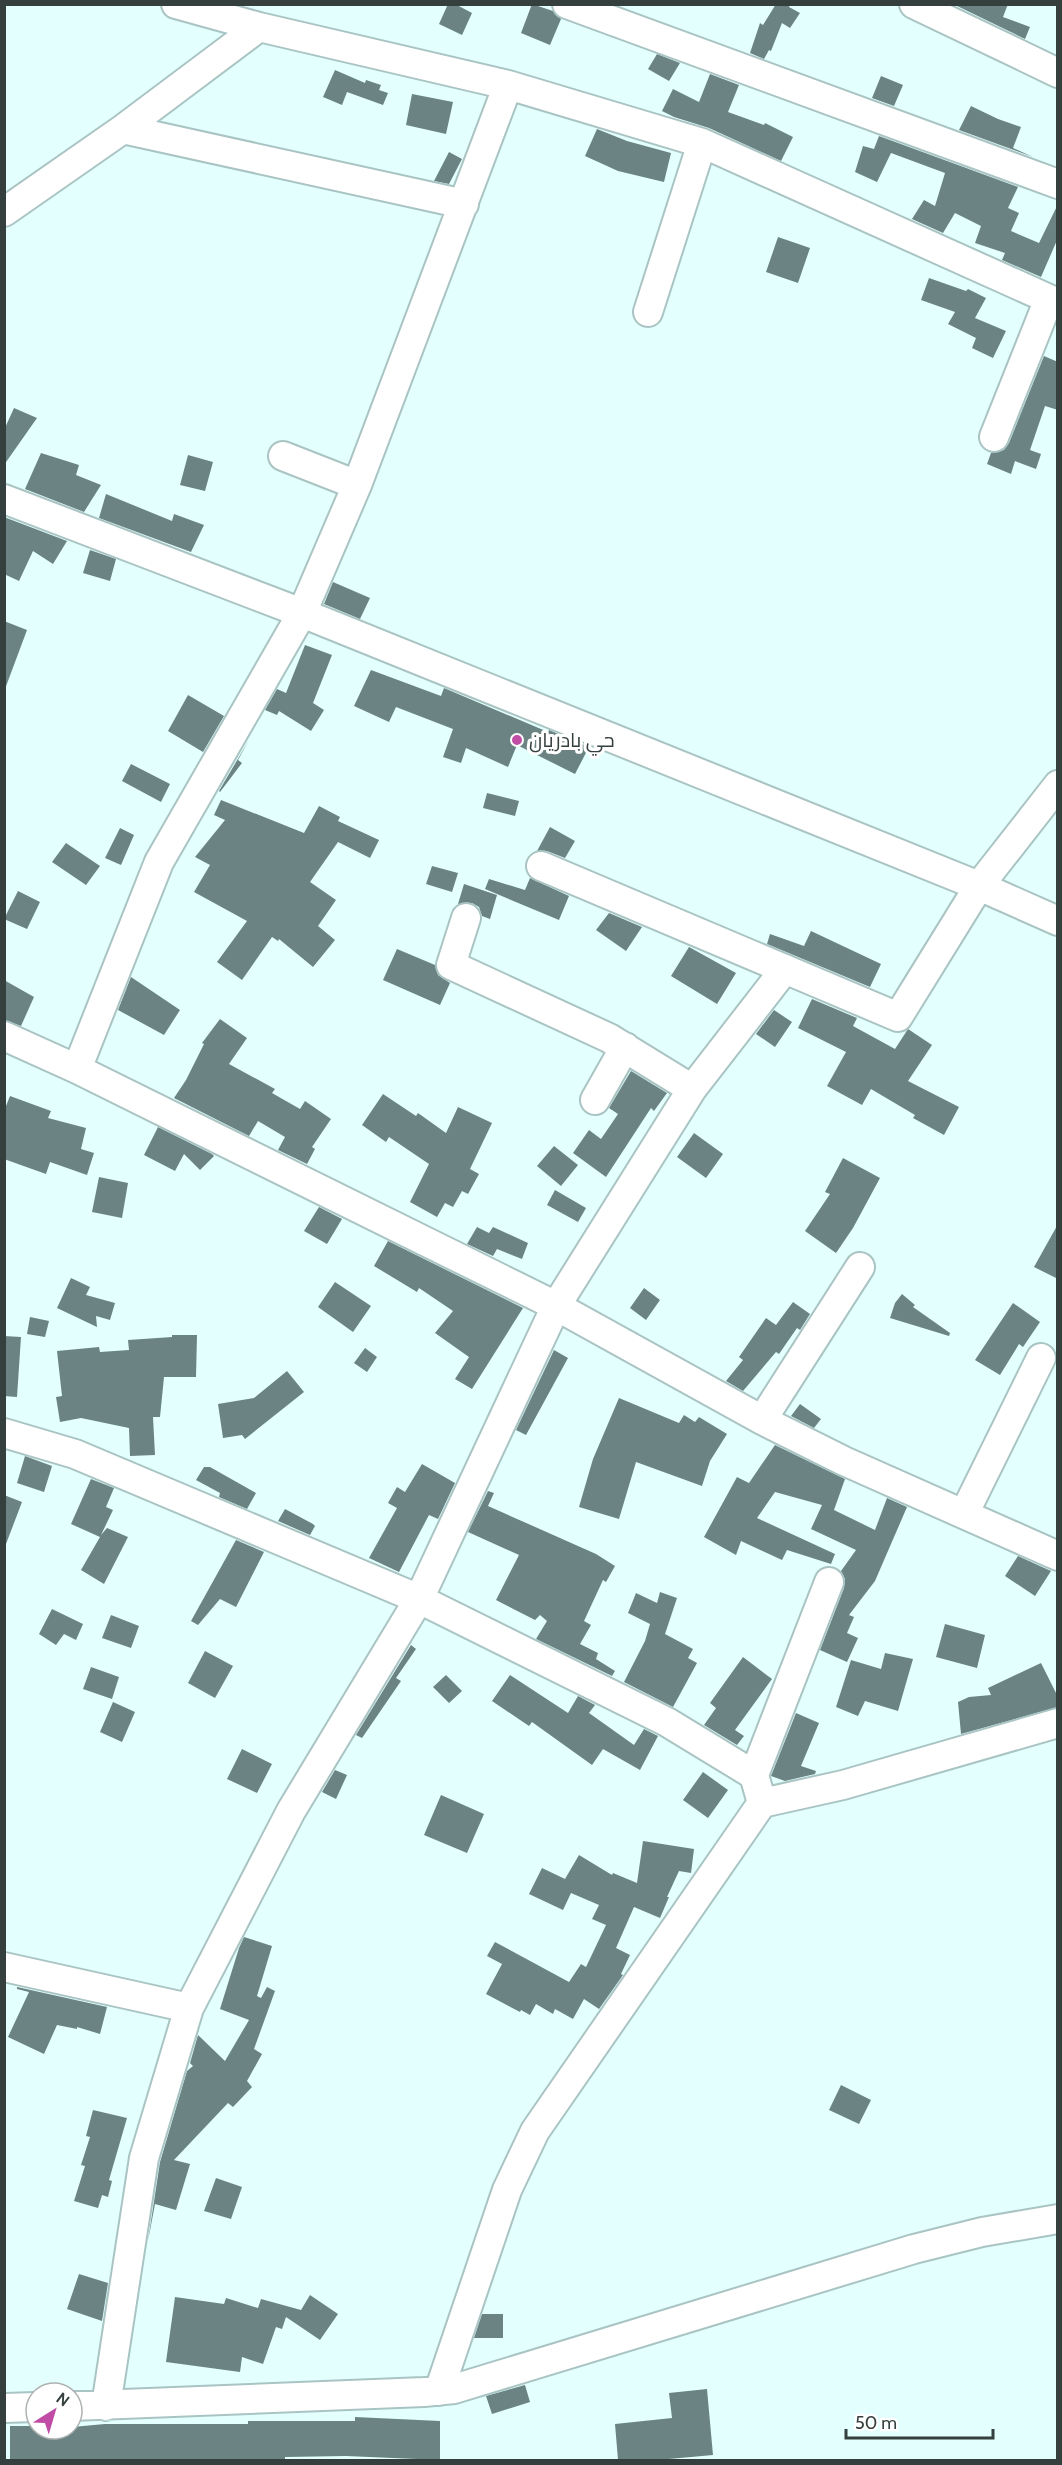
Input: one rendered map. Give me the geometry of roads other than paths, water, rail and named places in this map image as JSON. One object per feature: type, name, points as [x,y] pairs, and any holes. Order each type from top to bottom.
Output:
[{"type":"street","points":[[176,4],[226,11],[259,27],[508,85],[702,143],[1054,302],[994,437]]},
{"type":"street","points":[[567,4],[1058,184]]},
{"type":"street","points":[[914,4],[1058,73]]},
{"type":"street","points":[[4,212],[123,129],[259,27]]},
{"type":"street","points":[[77,1069],[159,862],[302,613],[357,485],[508,85]]},
{"type":"street","points":[[123,129],[464,204]]},
{"type":"street","points":[[648,312],[702,143]]},
{"type":"street","points":[[283,456],[357,485]]},
{"type":"street","points":[[4,499],[302,613],[979,886],[1058,921]]},
{"type":"street","points":[[541,866],[898,1017],[979,886],[1058,785]]},
{"type":"street","points":[[466,918],[451,965],[578,1022],[625,1047],[692,1089]]},
{"type":"street","points":[[106,2406],[144,2158],[189,2008],[291,1811],[419,1599],[556,1306],[692,1089],[785,969]]},
{"type":"street","points":[[4,1036],[77,1069],[556,1306],[762,1420],[844,1461],[1058,1556]]},
{"type":"street","points":[[595,1100],[625,1047]]},
{"type":"street","points":[[762,1420],[860,1267]]},
{"type":"street","points":[[964,1514],[1041,1358]]},
{"type":"street","points":[[4,1432],[75,1454],[419,1599],[667,1722],[754,1775]]},
{"type":"street","points":[[762,1803],[754,1775],[829,1582]]},
{"type":"street","points":[[439,2391],[507,2190],[535,2131],[762,1803],[843,1785],[1058,1723]]},
{"type":"street","points":[[4,1967],[189,2008]]},
{"type":"street","points":[[84,2406],[439,2391],[469,2385],[914,2249],[982,2232],[1058,2219]]},
{"type":"street","points":[[4,2408],[24,2407]]},
{"type":"place","name":"حي بادريان","points":[[517,740]]}]
